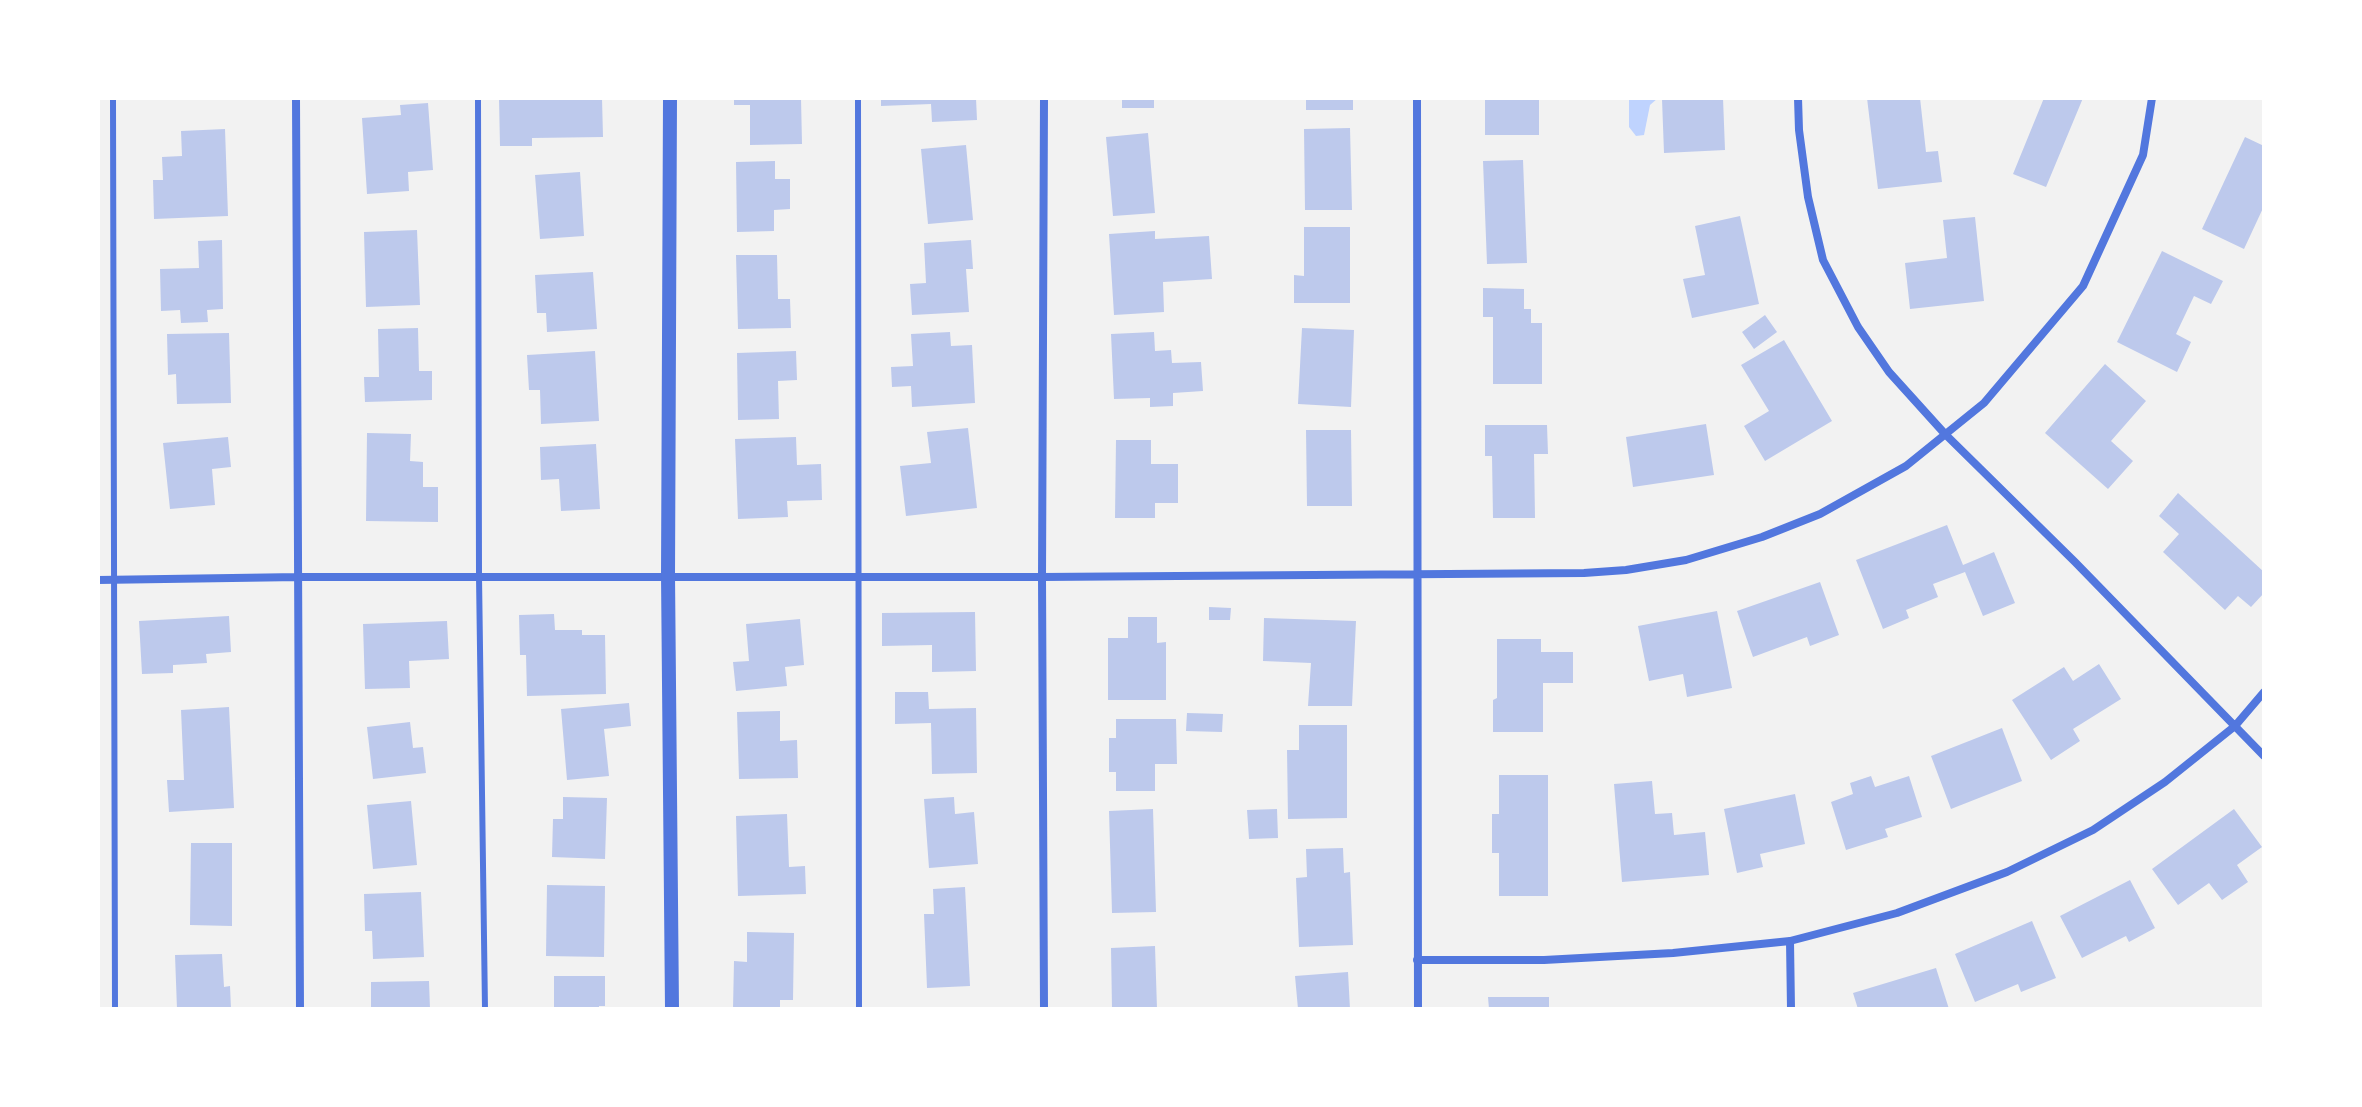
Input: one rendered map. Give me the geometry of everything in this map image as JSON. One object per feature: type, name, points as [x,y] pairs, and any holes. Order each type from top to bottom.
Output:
[{"type":"street","points":[[296,98],[300,1009]]},
{"type":"street","points":[[670,98],[668,575],[672,1009]]},
{"type":"street","points":[[1044,98],[1044,1009]]},
{"type":"street","points":[[1417,98],[1415,574],[1418,1009]]},
{"type":"street","points":[[1798,98],[1808,197],[1823,260],[1858,327],[1889,372],[1945,434],[2264,756]]},
{"type":"street","points":[[98,580],[668,575],[1042,577],[1415,574],[1612,571],[1686,560],[1762,537],[1820,514],[1906,466],[1984,403],[2083,286],[2143,155],[2152,98]]},
{"type":"street","points":[[1417,960],[1544,960],[1673,953],[1790,941],[1897,913],[2007,872],[2078,837],[2165,782],[2235,726],[2264,692]]},
{"type":"street","points":[[1790,941],[1791,1009]]},
{"type":"lane","points":[[113,98],[115,1009]]},
{"type":"lane","points":[[478,98],[479,576],[485,1009]]},
{"type":"lane","points":[[858,98],[859,1009]]},
{"type":"water","points":[[1629,98],[1658,98],[1650,105],[1644,135],[1636,136],[1629,127]]},
{"type":"building","points":[[499,98],[602,98],[603,137],[532,138],[532,146],[500,146]]},
{"type":"building","points":[[734,98],[801,98],[802,144],[750,145],[750,105],[734,105]]},
{"type":"building","points":[[881,98],[976,98],[977,120],[932,122],[931,104],[881,106]]},
{"type":"building","points":[[1122,98],[1154,98],[1154,108],[1122,108]]},
{"type":"building","points":[[1306,98],[1353,98],[1353,110],[1306,110]]},
{"type":"building","points":[[1485,98],[1539,98],[1539,135],[1485,135]]},
{"type":"building","points":[[1723,98],[1725,150],[1664,153],[1662,99]]},
{"type":"building","points":[[1867,98],[1920,98],[1926,152],[1938,151],[1942,182],[1878,189]]},
{"type":"building","points":[[2044,98],[2083,98],[2046,187],[2013,174]]},
{"type":"building","points":[[428,103],[433,170],[408,172],[409,191],[367,194],[362,118],[401,115],[400,105]]},
{"type":"building","points":[[1350,128],[1352,210],[1305,210],[1304,129]]},
{"type":"building","points":[[225,129],[228,216],[154,219],[153,180],[163,180],[162,157],[182,156],[181,131]]},
{"type":"building","points":[[1148,133],[1155,213],[1113,216],[1106,137]]},
{"type":"building","points":[[2245,137],[2264,146],[2264,206],[2244,249],[2202,229]]},
{"type":"building","points":[[966,145],[973,220],[928,224],[921,149]]},
{"type":"building","points":[[1523,160],[1527,263],[1487,264],[1483,161]]},
{"type":"building","points":[[775,161],[775,179],[790,179],[790,209],[774,210],[774,231],[737,232],[736,162]]},
{"type":"building","points":[[580,172],[584,236],[540,239],[535,175]]},
{"type":"building","points":[[1740,216],[1759,304],[1692,318],[1683,279],[1705,275],[1695,226]]},
{"type":"building","points":[[1975,217],[1984,301],[1910,309],[1905,263],[1947,258],[1943,220]]},
{"type":"building","points":[[1304,227],[1350,227],[1350,303],[1294,303],[1294,275],[1304,276]]},
{"type":"building","points":[[417,230],[420,305],[366,307],[364,232]]},
{"type":"building","points":[[1155,231],[1155,239],[1209,236],[1212,279],[1163,282],[1164,312],[1114,315],[1109,234]]},
{"type":"building","points":[[222,240],[223,309],[207,310],[208,322],[181,323],[180,310],[161,311],[160,269],[199,268],[198,241]]},
{"type":"building","points":[[971,240],[973,269],[966,269],[969,312],[912,315],[910,284],[926,283],[924,243]]},
{"type":"building","points":[[2162,251],[2223,281],[2211,304],[2194,296],[2176,334],[2191,342],[2177,372],[2117,342]]},
{"type":"building","points":[[736,255],[777,255],[778,299],[790,299],[791,328],[738,329]]},
{"type":"building","points":[[593,272],[597,329],[547,332],[546,313],[537,313],[535,275]]},
{"type":"building","points":[[1483,288],[1524,289],[1524,309],[1531,309],[1531,323],[1542,323],[1542,384],[1493,384],[1493,317],[1483,317]]},
{"type":"building","points":[[1765,315],[1777,332],[1754,349],[1742,332]]},
{"type":"building","points":[[418,328],[419,371],[432,371],[432,400],[365,402],[364,377],[379,377],[378,329]]},
{"type":"building","points":[[1302,328],[1354,330],[1351,407],[1298,404]]},
{"type":"building","points":[[950,332],[951,346],[972,345],[975,403],[912,407],[911,386],[892,387],[891,367],[913,366],[911,334]]},
{"type":"building","points":[[1154,332],[1155,351],[1171,350],[1172,363],[1201,362],[1203,391],[1173,393],[1173,406],[1150,407],[1150,398],[1114,399],[1111,334]]},
{"type":"building","points":[[229,333],[231,403],[177,404],[176,374],[168,375],[167,334]]},
{"type":"building","points":[[1784,340],[1832,421],[1765,461],[1744,426],[1769,411],[1741,365]]},
{"type":"building","points":[[595,351],[599,421],[541,424],[540,390],[529,390],[527,355]]},
{"type":"building","points":[[796,351],[797,380],[778,381],[779,419],[738,420],[737,353]]},
{"type":"building","points":[[2105,364],[2146,401],[2111,441],[2133,461],[2108,489],[2045,433]]},
{"type":"building","points":[[1706,424],[1714,475],[1633,487],[1626,437]]},
{"type":"building","points":[[1485,425],[1547,425],[1548,454],[1534,454],[1535,518],[1493,518],[1492,456],[1485,456]]},
{"type":"building","points":[[968,428],[977,508],[906,516],[900,466],[931,463],[927,432]]},
{"type":"building","points":[[1306,430],[1351,430],[1352,506],[1307,506]]},
{"type":"building","points":[[367,433],[411,434],[410,461],[423,462],[423,487],[438,487],[438,522],[366,521]]},
{"type":"building","points":[[228,437],[231,467],[212,469],[215,505],[170,509],[163,443]]},
{"type":"building","points":[[796,437],[797,465],[821,464],[822,500],[787,501],[788,517],[738,519],[735,439]]},
{"type":"building","points":[[1116,440],[1151,440],[1151,464],[1178,464],[1178,503],[1155,503],[1155,518],[1115,518]]},
{"type":"building","points":[[596,444],[600,509],[561,511],[559,479],[541,480],[540,447]]},
{"type":"building","points":[[2178,493],[2264,572],[2264,593],[2251,607],[2238,596],[2225,610],[2163,552],[2179,534],[2159,516]]},
{"type":"building","points":[[1947,525],[1963,565],[1994,552],[2015,603],[1983,616],[1965,572],[1933,584],[1938,597],[1906,610],[1909,618],[1883,629],[1856,560]]},
{"type":"building","points":[[1820,582],[1839,635],[1810,646],[1807,637],[1753,657],[1737,611]]},
{"type":"building","points":[[1209,607],[1231,608],[1230,620],[1209,620]]},
{"type":"building","points":[[1717,611],[1732,688],[1687,697],[1683,674],[1649,681],[1638,626]]},
{"type":"building","points":[[975,612],[976,671],[932,672],[932,645],[882,646],[882,613]]},
{"type":"building","points":[[554,614],[555,630],[582,630],[582,635],[605,635],[606,694],[527,696],[526,655],[520,655],[519,615]]},
{"type":"building","points":[[229,616],[231,652],[206,654],[207,663],[173,665],[173,673],[142,674],[139,621]]},
{"type":"building","points":[[1128,617],[1157,617],[1157,643],[1166,642],[1166,700],[1108,700],[1108,638],[1128,638]]},
{"type":"building","points":[[1264,618],[1356,621],[1352,706],[1308,706],[1311,663],[1263,661]]},
{"type":"building","points":[[800,619],[804,665],[785,667],[787,686],[736,691],[733,662],[749,661],[746,624]]},
{"type":"building","points":[[447,621],[449,659],[409,661],[410,688],[365,689],[363,624]]},
{"type":"building","points":[[1497,639],[1541,639],[1541,652],[1573,652],[1573,683],[1543,683],[1543,732],[1493,732],[1493,700],[1497,698]]},
{"type":"building","points":[[2099,664],[2121,699],[2073,729],[2080,741],[2051,760],[2012,700],[2064,667],[2073,681]]},
{"type":"building","points":[[895,692],[928,692],[929,709],[976,708],[977,773],[932,774],[931,723],[895,724]]},
{"type":"building","points":[[629,703],[631,726],[604,729],[609,776],[567,780],[561,709]]},
{"type":"building","points":[[229,707],[234,808],[169,812],[167,780],[184,780],[181,710]]},
{"type":"building","points":[[780,711],[780,741],[797,740],[798,778],[739,779],[737,712]]},
{"type":"building","points":[[1187,713],[1223,714],[1222,732],[1186,731]]},
{"type":"building","points":[[1116,719],[1176,719],[1177,764],[1155,764],[1155,791],[1116,791],[1116,772],[1109,772],[1109,738],[1116,738]]},
{"type":"building","points":[[410,722],[413,748],[423,747],[426,773],[373,779],[367,727]]},
{"type":"building","points":[[1299,725],[1347,725],[1347,818],[1288,819],[1287,750],[1299,750]]},
{"type":"building","points":[[2002,728],[2022,781],[1951,809],[1931,756]]},
{"type":"building","points":[[1499,775],[1548,775],[1548,896],[1499,896],[1499,853],[1492,853],[1492,814],[1499,814]]},
{"type":"building","points":[[1871,776],[1875,787],[1909,776],[1922,817],[1885,829],[1888,837],[1846,850],[1831,802],[1853,794],[1850,783]]},
{"type":"building","points":[[1652,781],[1655,814],[1672,813],[1674,835],[1705,832],[1709,875],[1622,882],[1614,784]]},
{"type":"building","points":[[1795,794],[1805,844],[1760,854],[1763,867],[1737,873],[1724,809]]},
{"type":"building","points":[[563,797],[607,798],[605,859],[552,857],[553,819],[563,819]]},
{"type":"building","points":[[954,797],[955,814],[974,812],[978,864],[929,868],[924,799]]},
{"type":"building","points":[[411,801],[417,865],[373,869],[367,805]]},
{"type":"building","points":[[1153,809],[1156,912],[1112,913],[1109,811]]},
{"type":"building","points":[[1277,809],[1278,838],[1249,839],[1247,810]]},
{"type":"building","points":[[2234,809],[2262,847],[2237,865],[2248,882],[2222,900],[2209,883],[2178,905],[2152,869]]},
{"type":"building","points":[[787,814],[789,867],[805,866],[806,894],[738,896],[736,816]]},
{"type":"building","points":[[191,843],[232,843],[232,926],[190,925]]},
{"type":"building","points":[[1343,848],[1344,873],[1350,872],[1353,945],[1299,947],[1296,878],[1307,877],[1306,849]]},
{"type":"building","points":[[2130,880],[2155,928],[2129,942],[2126,936],[2082,958],[2060,916]]},
{"type":"building","points":[[547,885],[605,886],[604,957],[546,956]]},
{"type":"building","points":[[965,887],[970,986],[927,988],[924,914],[934,914],[933,889]]},
{"type":"building","points":[[421,892],[424,957],[373,959],[372,931],[365,931],[364,894]]},
{"type":"building","points":[[2032,921],[2056,978],[2021,992],[2018,984],[1975,1002],[1955,954]]},
{"type":"building","points":[[747,932],[794,933],[793,1000],[780,1000],[780,1009],[733,1009],[734,961],[747,962]]},
{"type":"building","points":[[1155,946],[1157,1009],[1112,1009],[1111,948]]},
{"type":"building","points":[[222,954],[224,987],[230,986],[231,1009],[177,1009],[175,955]]},
{"type":"building","points":[[1936,968],[1949,1009],[1858,1009],[1853,993]]},
{"type":"building","points":[[1348,972],[1350,1009],[1298,1009],[1295,976]]},
{"type":"building","points":[[554,976],[605,976],[605,1006],[599,1006],[599,1009],[554,1009]]},
{"type":"building","points":[[429,981],[430,1009],[371,1009],[371,982]]},
{"type":"building","points":[[1488,997],[1549,997],[1549,1009],[1489,1009]]}]
